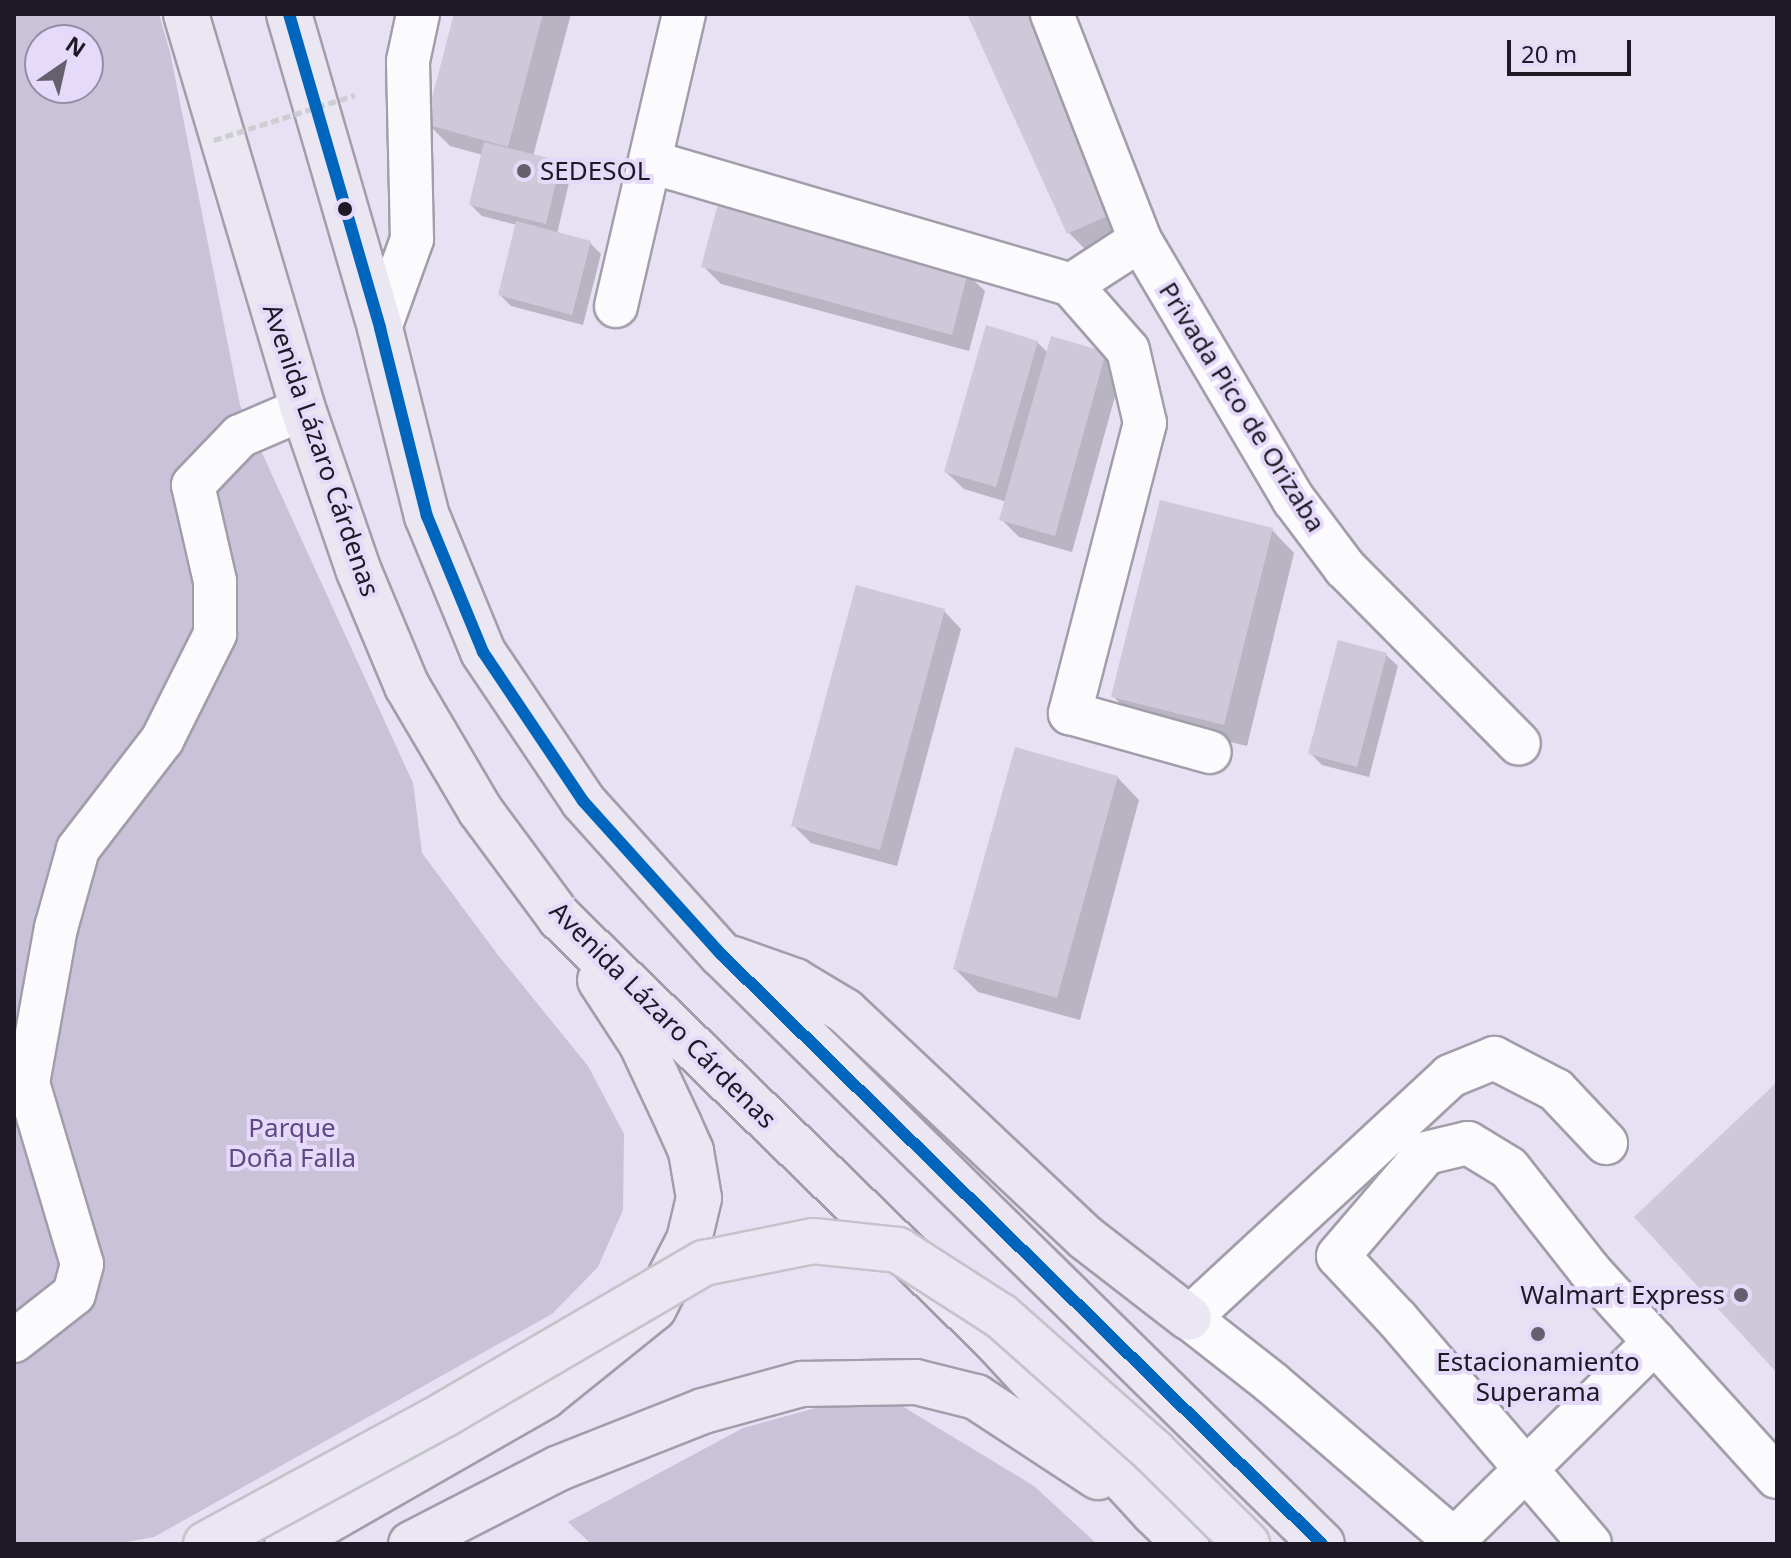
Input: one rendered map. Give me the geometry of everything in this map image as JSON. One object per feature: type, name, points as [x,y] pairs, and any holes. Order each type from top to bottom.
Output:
[{"type":"highway","name":"Avenida Lázaro Cárdenas","points":[[186,14],[303,409],[358,569],[407,686],[480,810],[560,918],[994,1339],[1186,1544]]},
{"type":"highway","points":[[289,14],[380,328],[427,516],[483,652],[583,801],[721,954],[1322,1544]]},
{"type":"highway","points":[[287,1544],[545,1396],[654,1308],[689,1240],[699,1198],[691,1151],[641,1043],[560,918]]},
{"type":"highway","points":[[721,954],[795,981],[845,1011],[1086,1238],[1189,1318]]},
{"type":"highway","points":[[206,1544],[447,1413],[704,1263],[813,1241],[898,1250],[1001,1316],[1154,1452],[1247,1544]]},
{"type":"highway","points":[[411,1544],[559,1468],[703,1411],[802,1384],[916,1382],[976,1397],[1154,1513]]},
{"type":"street","points":[[393,14],[408,61]]},
{"type":"street","points":[[380,328],[412,239],[408,61],[418,14]]},
{"type":"street","points":[[616,306],[684,14]]},
{"type":"street","name":"Privada Pico de Orizaba","points":[[1052,14],[1140,240],[1294,500],[1336,557],[1519,744]]},
{"type":"street","points":[[651,162],[1071,285],[1128,350],[1145,423],[1070,713],[1210,752]]},
{"type":"street","points":[[1071,285],[1140,240]]},
{"type":"street","points":[[14,1341],[74,1294],[82,1264],[21,1089],[56,928],[78,849],[162,740],[215,634],[215,581],[193,485],[240,436],[303,409]]},
{"type":"street","points":[[1606,1143],[1556,1090],[1494,1058],[1450,1076],[1189,1318],[1272,1383],[1457,1542],[1655,1342]]},
{"type":"street","points":[[1590,1544],[1338,1256],[1426,1153],[1468,1143],[1509,1168],[1590,1271],[1777,1477]]},
{"type":"path","points":[[214,140],[355,95]]},
{"type":"green space","name":"Parque Doña Falla","points":[[14,14],[159,14],[170,52],[240,405],[413,783],[422,853],[498,955],[588,1066],[624,1134],[623,1210],[598,1267],[552,1314],[154,1537],[116,1544],[14,1544]]},
{"type":"green space","points":[[877,1391],[1034,1486],[1097,1544],[591,1544],[568,1522],[743,1428]]},
{"type":"building","points":[[454,14],[543,14],[508,147],[425,124]]},
{"type":"building","points":[[967,14],[1031,14],[1121,210],[1067,234]]},
{"type":"building","points":[[484,142],[561,161],[546,224],[469,205]]},
{"type":"building","points":[[718,204],[968,272],[952,335],[701,267]]},
{"type":"building","points":[[516,221],[591,241],[572,315],[498,295]]},
{"type":"building","points":[[986,325],[1038,341],[996,487],[944,472]]},
{"type":"building","points":[[1051,336],[1106,352],[1055,536],[999,520]]},
{"type":"building","points":[[1160,500],[1273,528],[1224,725],[1111,697]]},
{"type":"building","points":[[856,585],[945,609],[880,850],[791,826]]},
{"type":"building","points":[[1338,640],[1387,653],[1357,767],[1308,754]]},
{"type":"building","points":[[1015,747],[1118,776],[1057,998],[953,969]]},
{"type":"building","name":"Walmart Express","points":[[1777,1082],[1777,1373],[1634,1217]]},
{"type":"transit line","points":[[289,14],[380,328],[427,516],[483,652],[583,801],[721,954],[1322,1544]]},
{"type":"place","name":"SEDESOL","points":[[524,171]]},
{"type":"place","name":"Walmart Express","points":[[1741,1295]]},
{"type":"place","name":"Estacionamiento Superama","points":[[1538,1334]]}]
